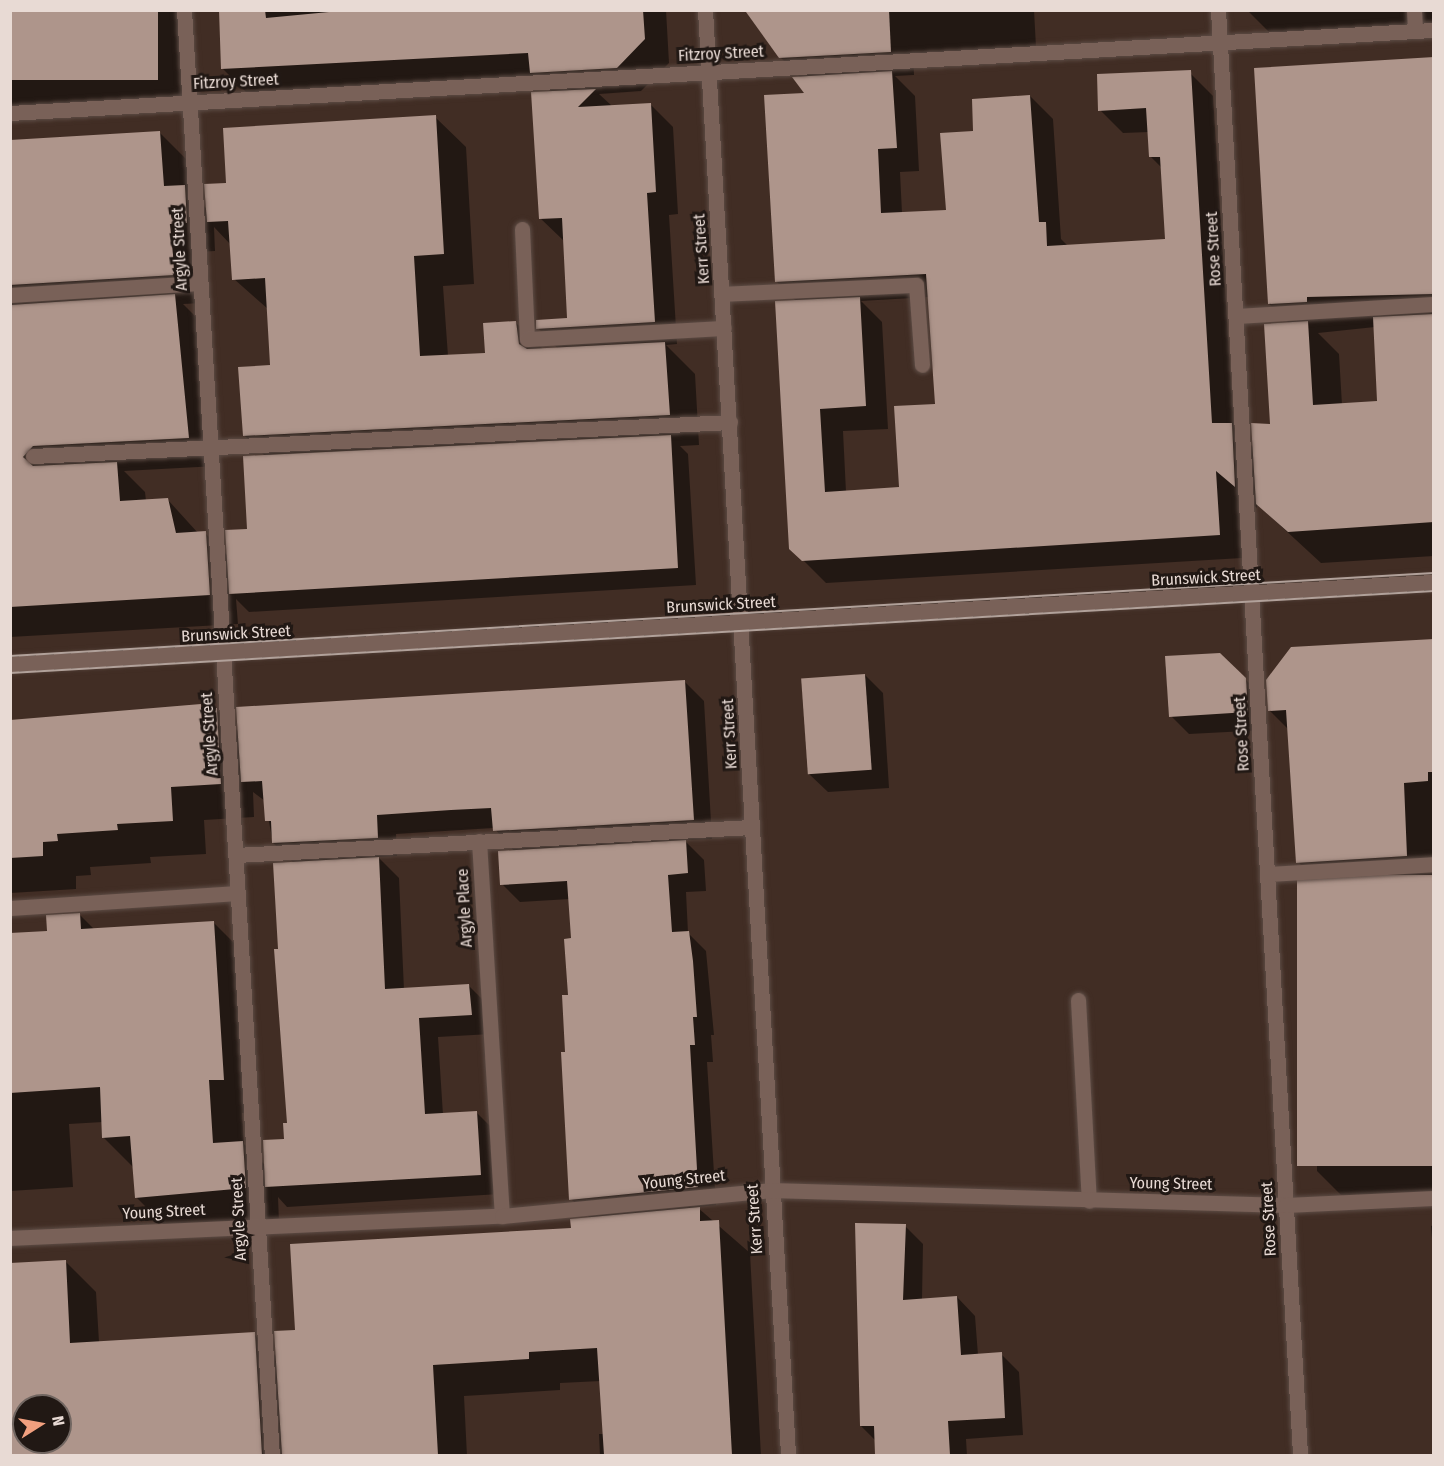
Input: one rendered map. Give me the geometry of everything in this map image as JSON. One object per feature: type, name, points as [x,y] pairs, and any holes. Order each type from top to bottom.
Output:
[{"type":"street","name":"Argyle Street","points":[[184,10],[272,1455]]},
{"type":"street","name":"Kerr Street","points":[[705,10],[742,622],[770,1190],[788,1455]]},
{"type":"street","name":"Rose Street","points":[[1218,10],[1300,1455]]},
{"type":"street","points":[[1414,10],[1415,31]]},
{"type":"street","name":"Fitzroy Street","points":[[10,113],[1434,30]]},
{"type":"street","points":[[522,230],[527,339],[724,328]]},
{"type":"street","points":[[10,295],[200,283]]},
{"type":"street","points":[[722,294],[916,285],[922,365]]},
{"type":"street","points":[[1236,316],[1434,304]]},
{"type":"street","points":[[33,456],[730,422]]},
{"type":"street","name":"Brunswick Street","points":[[10,664],[1434,582]]},
{"type":"street","points":[[236,855],[752,827]]},
{"type":"street","name":"Argyle Place","points":[[479,841],[502,1216]]},
{"type":"street","points":[[1268,874],[1434,864]]},
{"type":"street","points":[[10,909],[238,893]]},
{"type":"street","points":[[1078,1000],[1089,1201]]},
{"type":"street","name":"Young Street","points":[[10,1238],[502,1216],[770,1190],[1286,1205],[1434,1198]]},
{"type":"building","points":[[10,10],[158,10],[158,80],[10,80]]},
{"type":"building","points":[[219,10],[265,10],[266,18],[350,10],[643,10],[645,39],[617,68],[530,73],[528,53],[221,69]]},
{"type":"building","points":[[889,10],[891,52],[779,58],[746,12]]},
{"type":"building","points":[[1434,57],[1434,294],[1307,297],[1307,302],[1268,304],[1254,68]]},
{"type":"building","points":[[1191,70],[1212,423],[1232,423],[1235,487],[1216,471],[1220,535],[802,561],[789,549],[775,301],[860,297],[866,406],[820,409],[825,492],[899,487],[894,406],[935,404],[926,274],[775,282],[764,95],[804,93],[792,77],[892,71],[897,148],[878,149],[881,213],[946,210],[940,133],[973,131],[972,99],[1030,95],[1039,222],[1046,222],[1047,246],[1165,239],[1160,157],[1149,157],[1146,108],[1098,111],[1097,74]]},
{"type":"building","points":[[596,89],[578,107],[651,103],[656,192],[647,193],[655,322],[536,329],[536,320],[567,318],[562,218],[539,219],[531,92]]},
{"type":"building","points":[[436,115],[444,254],[414,256],[420,356],[485,353],[483,323],[516,321],[519,344],[527,349],[665,342],[670,415],[243,436],[238,367],[270,365],[265,278],[232,280],[228,221],[207,222],[204,184],[226,183],[223,128]]},
{"type":"building","points":[[160,131],[164,186],[185,185],[187,223],[170,224],[175,275],[10,285],[10,140]]},
{"type":"building","points":[[175,294],[189,438],[33,446],[23,457],[33,466],[117,462],[120,501],[168,498],[176,533],[206,531],[210,595],[10,607],[10,305]]},
{"type":"building","points":[[1434,314],[1434,522],[1288,532],[1256,504],[1251,423],[1270,424],[1264,324],[1308,321],[1313,405],[1377,401],[1373,317]]},
{"type":"building","points":[[671,435],[678,568],[229,594],[225,530],[247,529],[243,456]]},
{"type":"building","points":[[1434,639],[1434,772],[1428,772],[1428,781],[1404,783],[1407,856],[1296,863],[1286,710],[1268,711],[1266,680],[1291,647]]},
{"type":"building","points":[[1220,653],[1246,678],[1248,712],[1169,717],[1165,656]]},
{"type":"building","points":[[865,674],[872,770],[808,774],[801,678]]},
{"type":"building","points":[[685,680],[694,820],[493,831],[491,808],[451,810],[377,815],[378,838],[272,843],[271,821],[265,821],[262,781],[241,782],[236,707]]},
{"type":"building","points":[[201,704],[201,709],[217,708],[221,784],[171,787],[173,821],[117,824],[118,830],[57,834],[58,841],[43,842],[43,856],[10,858],[10,720]]},
{"type":"building","points":[[686,840],[688,873],[668,875],[672,932],[689,931],[693,961],[697,1017],[693,1017],[695,1045],[690,1045],[698,1187],[569,1200],[561,1052],[565,1052],[562,995],[568,995],[564,939],[571,938],[567,881],[500,885],[498,851]]},
{"type":"building","points":[[379,857],[385,989],[469,984],[472,1015],[419,1018],[425,1114],[477,1111],[481,1175],[265,1187],[263,1140],[284,1139],[283,1123],[287,1123],[274,949],[278,949],[273,863]]},
{"type":"building","points":[[1297,875],[1434,875],[1434,1166],[1297,1166]]},
{"type":"building","points":[[80,913],[81,929],[214,921],[224,1080],[209,1080],[213,1143],[243,1141],[246,1188],[135,1198],[130,1136],[102,1138],[100,1087],[10,1093],[10,933],[47,931],[46,915]]},
{"type":"building","points":[[700,1207],[700,1221],[719,1220],[732,1455],[604,1455],[597,1348],[529,1352],[529,1359],[433,1365],[438,1455],[282,1455],[274,1331],[295,1330],[290,1244],[571,1228],[570,1219]]},
{"type":"building","points":[[855,1223],[906,1224],[903,1300],[957,1296],[961,1355],[1002,1352],[1005,1418],[948,1421],[950,1455],[875,1455],[874,1426],[860,1426]]},
{"type":"building","points":[[66,1260],[70,1343],[255,1332],[262,1455],[10,1455],[10,1263]]},
{"type":"tram line","points":[[10,656],[1434,573]]},
{"type":"tram line","points":[[10,673],[1434,591]]}]
